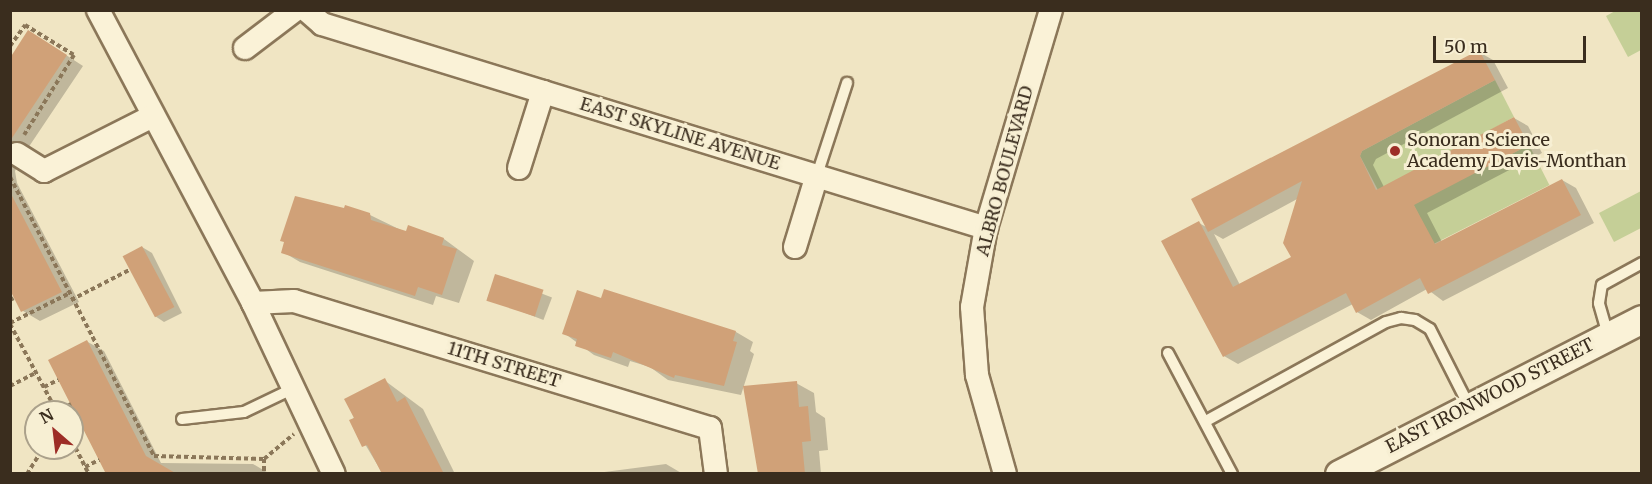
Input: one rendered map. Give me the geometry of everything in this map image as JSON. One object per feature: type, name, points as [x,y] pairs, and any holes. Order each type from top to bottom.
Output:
[{"type":"street","points":[[98,10],[253,303],[334,474]]},
{"type":"street","points":[[245,48],[295,10]]},
{"type":"street","name":"EAST SKYLINE AVENUE","points":[[306,10],[322,24],[986,228]]},
{"type":"street","name":"ALBRO BOULEVARD","points":[[1005,474],[977,375],[972,307],[986,228],[1051,10]]},
{"type":"street","points":[[519,168],[543,92]]},
{"type":"street","points":[[18,148],[44,171],[153,116]]},
{"type":"street","points":[[795,247],[817,175]]},
{"type":"street","name":"11TH STREET","points":[[253,303],[294,301],[710,428],[716,474]]},
{"type":"street","name":"EAST IRONWOOD STREET","points":[[1339,474],[1641,319]]},
{"type":"lane","points":[[817,175],[846,83]]},
{"type":"lane","points":[[1608,336],[1599,303],[1602,285],[1641,263]]},
{"type":"lane","points":[[1206,421],[1386,322],[1401,318],[1415,320],[1430,329],[1469,406]]},
{"type":"lane","points":[[1168,352],[1232,474]]},
{"type":"lane","points":[[182,419],[244,412],[294,388]]},
{"type":"path","points":[[15,50],[10,47],[25,25],[74,55],[58,75],[18,148]]},
{"type":"path","points":[[37,102],[42,105]]},
{"type":"path","points":[[10,177],[71,300],[104,356],[153,458],[264,459],[310,421]]},
{"type":"path","points":[[23,216],[29,213]]},
{"type":"path","points":[[39,246],[44,243]]},
{"type":"path","points":[[71,300],[129,270]]},
{"type":"path","points":[[55,277],[60,274]]},
{"type":"path","points":[[50,400],[10,323],[68,294]]},
{"type":"path","points":[[97,360],[104,356]]},
{"type":"path","points":[[10,386],[36,373]]},
{"type":"path","points":[[44,387],[58,380]]},
{"type":"path","points":[[109,383],[116,380]]},
{"type":"path","points":[[122,408],[128,405]]},
{"type":"path","points":[[138,440],[144,437]]},
{"type":"path","points":[[264,459],[264,474]]},
{"type":"path","points":[[27,474],[36,460]]},
{"type":"path","points":[[82,460],[89,474]]},
{"type":"path","points":[[85,467],[99,460]]},
{"type":"green space","points":[[1617,10],[1641,11],[1641,50],[1628,57],[1606,16]]},
{"type":"green space","points":[[1495,80],[1514,117],[1379,192],[1360,156],[1362,151]]},
{"type":"green space","points":[[1529,145],[1549,185],[1434,244],[1413,204]]},
{"type":"green space","points":[[1641,191],[1641,228],[1614,242],[1599,213]]},
{"type":"building","points":[[28,30],[67,55],[10,141],[10,58]]},
{"type":"building","points":[[1479,50],[1495,80],[1362,151],[1360,156],[1376,190],[1514,117],[1529,145],[1414,205],[1435,244],[1562,179],[1581,215],[1428,294],[1420,278],[1356,313],[1346,293],[1223,357],[1161,241],[1199,221],[1233,287],[1291,257],[1283,243],[1302,181],[1208,232],[1191,199]]},
{"type":"building","points":[[10,192],[62,292],[21,312],[10,290]]},
{"type":"building","points":[[295,196],[344,208],[345,205],[370,213],[371,220],[406,231],[408,225],[444,238],[442,245],[457,249],[442,295],[418,287],[415,296],[281,253],[284,242],[280,241]]},
{"type":"building","points":[[142,246],[174,307],[155,317],[123,256]]},
{"type":"building","points":[[495,274],[544,290],[535,316],[486,301]]},
{"type":"building","points":[[604,289],[736,331],[733,341],[737,342],[724,386],[675,375],[674,378],[613,352],[611,358],[575,346],[577,339],[562,334],[577,290],[601,298]]},
{"type":"building","points":[[87,340],[146,456],[177,474],[106,474],[84,431],[84,400],[68,400],[48,360]]},
{"type":"building","points":[[385,378],[397,402],[405,397],[444,474],[382,474],[367,445],[362,447],[349,420],[354,418],[344,399]]},
{"type":"building","points":[[797,381],[799,407],[808,406],[811,441],[802,442],[805,474],[758,474],[743,386]]},
{"type":"place","name":"Sonoran Science Academy Davis-Monthan","points":[[1395,151]]}]
